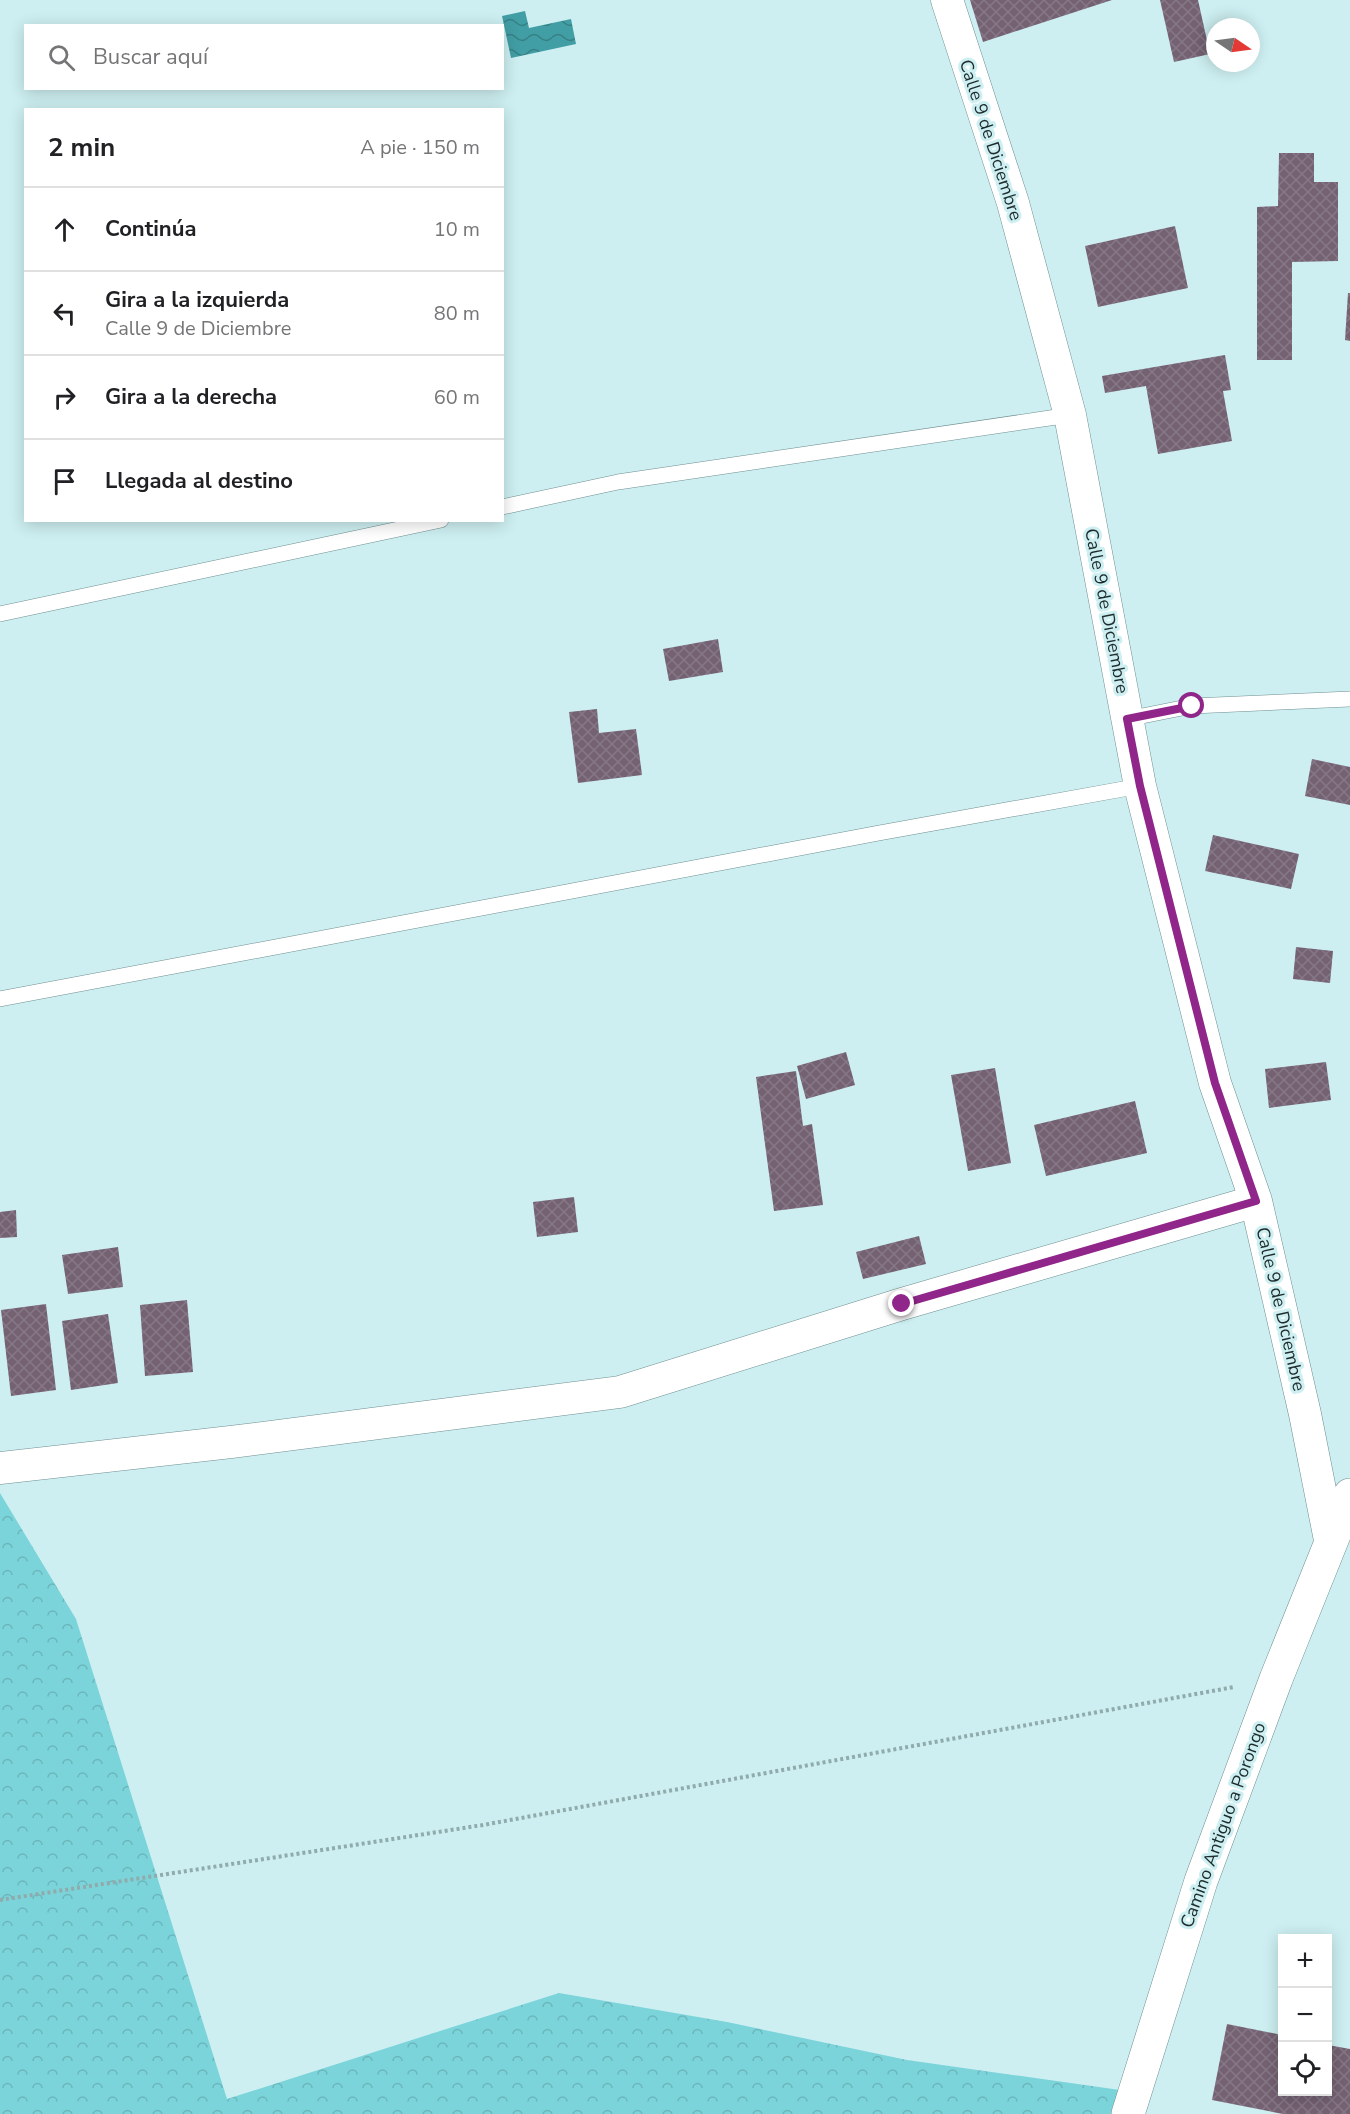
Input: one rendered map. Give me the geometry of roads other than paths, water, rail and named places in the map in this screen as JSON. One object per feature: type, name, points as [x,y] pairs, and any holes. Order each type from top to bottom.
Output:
[{"type":"street","name":"Calle 9 de Diciembre","points":[[947,0],[1012,203],[1070,415],[1140,786],[1215,1083],[1256,1201],[1305,1414],[1330,1540]]},
{"type":"street","points":[[0,1468],[231,1442],[620,1392],[913,1301],[1256,1201]]},
{"type":"street","name":"Camino Antiguo a Porongo","points":[[1128,2114],[1201,1881],[1276,1679],[1350,1495]]},
{"type":"lane","points":[[504,507],[618,482],[1070,415]]},
{"type":"lane","points":[[0,614],[432,522]]},
{"type":"lane","points":[[1127,719],[1192,706],[1350,699]]},
{"type":"lane","points":[[0,999],[1140,786]]},
{"type":"water","points":[[525,11],[529,28],[571,19],[576,44],[511,58],[502,16]]}]
